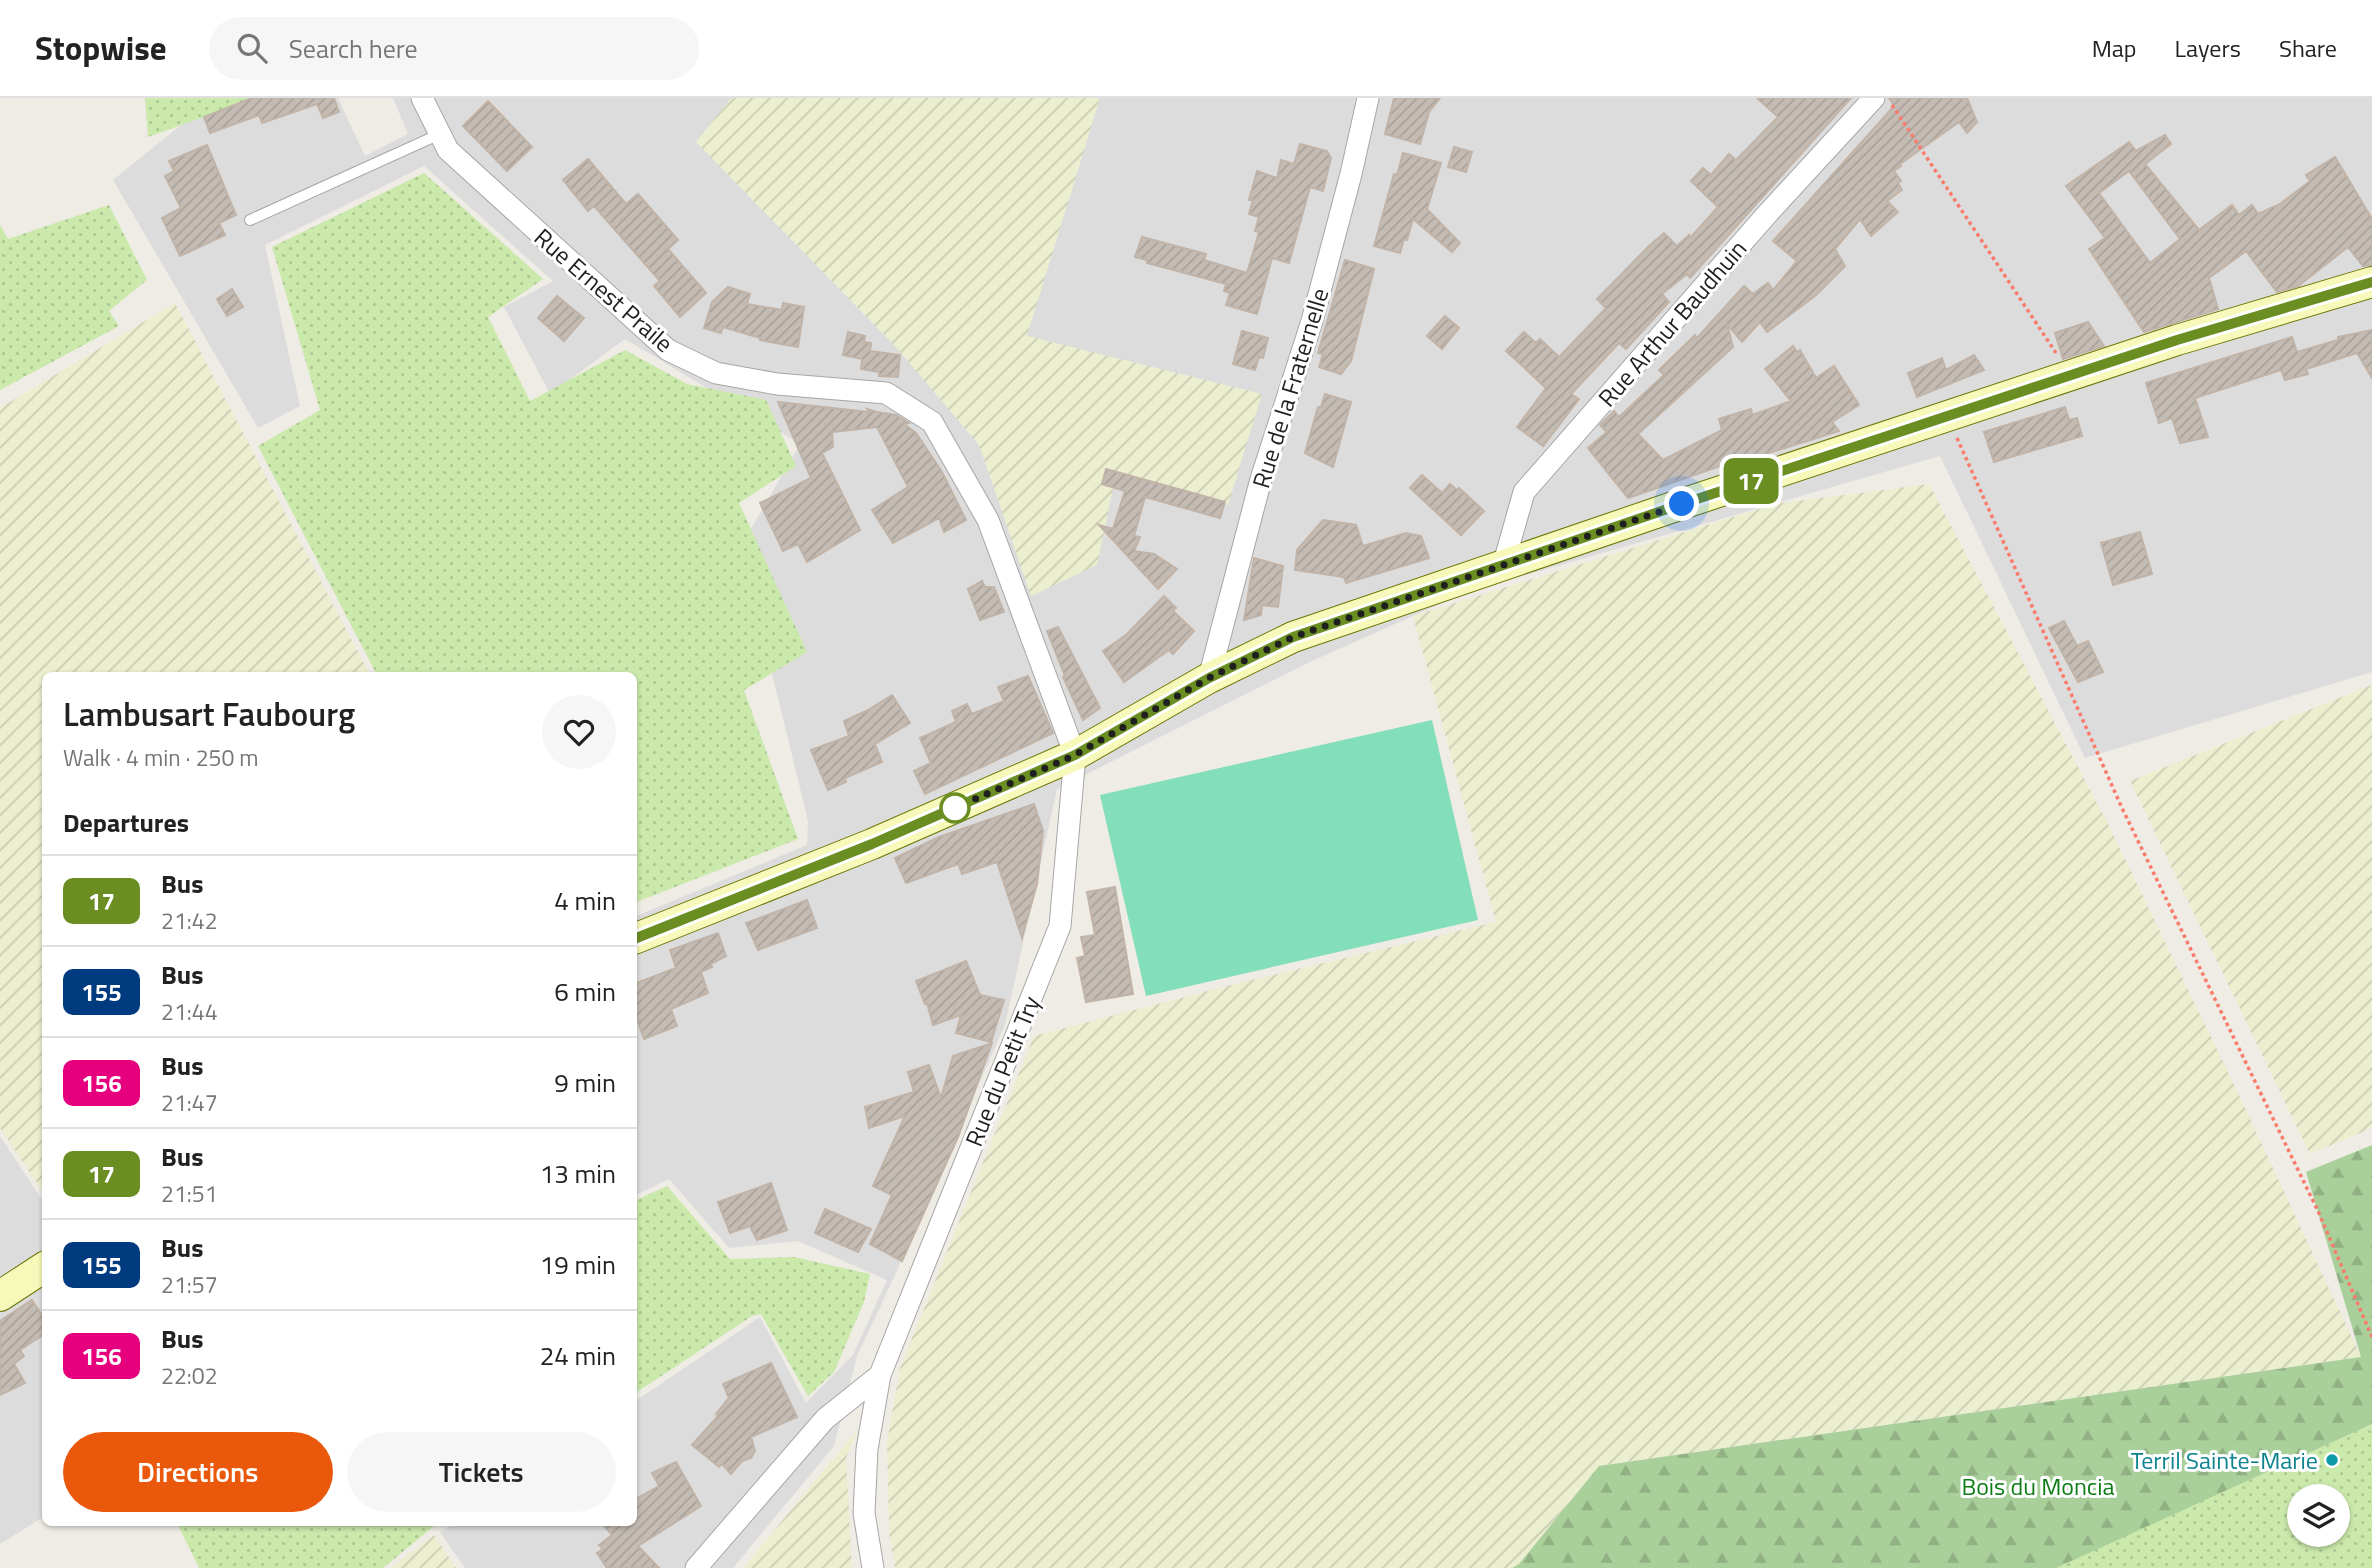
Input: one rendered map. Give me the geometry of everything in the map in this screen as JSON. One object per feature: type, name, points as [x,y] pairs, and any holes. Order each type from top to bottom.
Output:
[{"type":"main road","points":[[637,938],[872,844],[1075,755],[1209,678],[1293,637],[2070,375],[2372,282]]},
{"type":"main road","points":[[0,1296],[42,1269]]},
{"type":"street","name":"Rue Ernest Praile","points":[[422,98],[448,150],[668,350],[716,373],[777,384],[886,393],[932,422],[988,520],[1075,755]]},
{"type":"street","name":"Rue de la Fraternelle","points":[[1209,678],[1261,479],[1312,321],[1368,98]]},
{"type":"street","name":"Rue Arthur Baudhuin","points":[[1503,566],[1524,492],[1769,212],[1874,98]]},
{"type":"street","name":"Rue du Petit Try","points":[[873,1568],[864,1513],[867,1449],[880,1375],[1060,926],[1075,755]]},
{"type":"street","name":"Rue du Petit Try","points":[[696,1568],[825,1419],[880,1375]]},
{"type":"lane","points":[[250,220],[440,134]]},
{"type":"path","points":[[1888,98],[2070,375]]},
{"type":"path","points":[[1948,417],[2122,808],[2318,1212],[2372,1337]]},
{"type":"shaded area","points":[[227,98],[338,98],[365,156],[408,134],[393,98],[2372,98],[2372,672],[2085,758],[1940,456],[1467,592],[1312,661],[1057,789],[1005,1025],[857,1356],[834,1446],[733,1568],[465,1568],[440,1532],[450,1526],[637,1526],[637,1400],[760,1317],[806,1403],[853,1355],[887,1280],[798,1241],[729,1248],[669,1179],[637,1195],[637,916],[807,845],[808,821],[741,546],[800,444],[625,339],[550,394],[504,307],[553,281],[424,166],[265,245],[300,406],[258,428],[113,180],[202,108]]},
{"type":"shaded area","points":[[0,1136],[42,1200],[42,1518],[0,1544]]},
{"type":"green space","points":[[145,98],[256,98],[148,137]]},
{"type":"green space","points":[[731,98],[1100,98],[1027,336],[1262,394],[1228,505],[1116,474],[1097,565],[1031,596],[979,445],[895,346],[696,142]]},
{"type":"green space","points":[[424,173],[543,279],[488,317],[530,401],[625,350],[687,384],[766,400],[796,466],[739,503],[807,652],[744,690],[798,839],[637,902],[637,672],[375,672],[258,446],[320,410],[272,247]]},
{"type":"green space","points":[[109,205],[147,280],[109,311],[119,326],[0,390],[0,225],[8,239]]},
{"type":"green space","points":[[175,303],[368,672],[42,672],[42,1191],[0,1128],[0,408]]},
{"type":"green space","points":[[1929,484],[2106,820],[2239,1095],[2361,1357],[1599,1466],[1519,1565],[1513,1568],[895,1568],[889,1534],[887,1442],[900,1368],[1034,1036],[1239,983],[1496,922],[1413,616],[1775,504]]},
{"type":"green space","points":[[2372,685],[2372,1128],[2310,1154],[2130,781]]},
{"type":"green space","points":[[1432,720],[1478,920],[1146,996],[1100,795]]},
{"type":"green space","name":"Bois du Moncia","points":[[2372,1145],[2372,1424],[2056,1568],[1512,1568],[1519,1564],[1599,1466],[2361,1357],[2306,1172]]},
{"type":"green space","points":[[667,1186],[730,1259],[794,1257],[870,1274],[864,1302],[834,1372],[808,1396],[761,1314],[752,1316],[637,1392],[637,1200]]},
{"type":"green space","name":"Terril Sainte-Marie","points":[[2372,1424],[2372,1568],[2056,1568]]},
{"type":"green space","points":[[858,1429],[846,1458],[852,1568],[743,1568]]},
{"type":"green space","points":[[178,1526],[434,1526],[383,1568],[199,1568]]},
{"type":"green space","points":[[434,1535],[456,1568],[390,1568]]},
{"type":"building","points":[[252,98],[334,98],[339,112],[323,118],[317,104],[262,123],[259,115],[210,133],[204,117]]},
{"type":"building","points":[[1394,98],[1440,98],[1429,112],[1420,144],[1385,134]]},
{"type":"building","points":[[1757,98],[1851,98],[1690,278],[1687,274],[1662,294],[1669,302],[1626,349],[1619,343],[1571,394],[1579,399],[1543,446],[1517,427],[1546,388],[1506,351],[1524,332],[1536,343],[1540,339],[1559,357],[1606,308],[1597,299],[1649,246],[1664,233],[1677,246],[1689,235],[1691,237],[1718,207],[1691,181],[1703,168],[1711,175],[1729,154],[1736,160],[1778,117]]},
{"type":"building","points":[[1889,98],[1967,98],[1977,122],[1967,133],[1959,122],[1900,164],[1894,171],[1901,181],[1898,183],[1902,190],[1887,201],[1898,212],[1871,236],[1860,219],[1835,249],[1845,266],[1815,296],[1767,332],[1760,322],[1742,342],[1727,324],[1733,347],[1638,434],[1663,460],[1722,430],[1719,419],[1751,409],[1752,415],[1791,401],[1765,369],[1793,346],[1797,352],[1800,350],[1816,378],[1834,366],[1859,405],[1832,422],[1839,431],[1724,467],[1723,465],[1628,498],[1588,448],[1607,432],[1600,425],[1614,411],[1619,417],[1664,375],[1659,370],[1695,335],[1697,338],[1744,286],[1753,294],[1768,283],[1773,290],[1797,261],[1773,241],[1894,106]]},
{"type":"building","points":[[488,101],[532,147],[507,171],[463,126]]},
{"type":"building","points":[[2165,135],[2171,144],[2145,164],[2199,230],[2232,205],[2239,215],[2252,205],[2258,214],[2280,204],[2310,181],[2306,175],[2335,157],[2372,219],[2372,265],[2363,266],[2348,247],[2298,286],[2277,292],[2246,251],[2209,278],[2218,309],[2144,332],[2089,249],[2105,238],[2066,186],[2129,142],[2136,151]],"holes":[[[2129,171],[2180,239],[2150,263],[2099,193]]]},
{"type":"building","points":[[1300,144],[1327,151],[1331,158],[1323,191],[1310,187],[1289,263],[1272,258],[1257,314],[1226,305],[1230,293],[1224,291],[1226,284],[1147,263],[1147,260],[1135,257],[1142,237],[1206,254],[1204,260],[1247,273],[1259,232],[1255,231],[1259,217],[1249,214],[1253,200],[1249,200],[1257,171],[1277,178],[1281,160],[1294,164]]},
{"type":"building","points":[[207,145],[236,215],[219,223],[225,235],[180,256],[162,218],[181,208],[165,176],[174,171],[169,161]]},
{"type":"building","points":[[1454,147],[1472,152],[1466,172],[1448,167]]},
{"type":"building","points":[[1403,153],[1441,163],[1427,209],[1460,243],[1452,252],[1413,219],[1400,253],[1374,246],[1394,174],[1397,175]]},
{"type":"building","points":[[588,159],[626,204],[638,194],[678,240],[668,249],[706,293],[680,317],[654,286],[660,281],[594,206],[588,211],[563,180]]},
{"type":"building","points":[[1345,260],[1374,269],[1351,361],[1341,374],[1319,367],[1323,354],[1318,353]]},
{"type":"building","points":[[728,287],[750,294],[747,304],[782,310],[783,303],[804,307],[798,347],[760,340],[723,327],[721,333],[704,328],[712,302]]},
{"type":"building","points":[[232,289],[243,307],[227,316],[217,299]]},
{"type":"building","points":[[557,296],[584,318],[564,341],[538,318]]},
{"type":"building","points":[[1445,316],[1459,328],[1442,349],[1427,336]]},
{"type":"building","points":[[2088,322],[2104,346],[2063,359],[2055,333]]},
{"type":"building","points":[[2372,330],[2372,378],[2357,353],[2306,369],[2308,374],[2285,380],[2281,370],[2195,398],[2208,437],[2180,443],[2172,418],[2159,423],[2146,383],[2292,337],[2297,352],[2338,340],[2338,337]]},
{"type":"building","points":[[1242,331],[1268,338],[1263,358],[1259,357],[1255,370],[1233,364]]},
{"type":"building","points":[[848,332],[865,336],[864,342],[871,343],[870,351],[900,355],[898,377],[879,376],[879,372],[861,369],[862,359],[843,355]]},
{"type":"building","points":[[1974,355],[1984,370],[1917,397],[1908,373],[1942,358],[1946,370]]},
{"type":"building","points":[[1325,394],[1351,402],[1333,467],[1305,453],[1318,407],[1321,407]]},
{"type":"building","points":[[778,402],[869,412],[867,409],[896,415],[909,423],[904,424],[916,433],[942,472],[966,520],[944,532],[939,518],[893,543],[872,510],[908,487],[877,427],[832,432],[833,447],[822,453],[860,530],[807,562],[798,544],[783,551],[760,503],[811,478]]},
{"type":"building","points":[[2065,407],[2069,420],[2077,418],[2082,436],[1994,462],[1984,432]]},
{"type":"building","points":[[1106,469],[1225,502],[1220,518],[1145,497],[1134,536],[1140,537],[1134,551],[1154,554],[1177,569],[1158,589],[1099,525],[1113,529],[1125,491],[1102,484]]},
{"type":"building","points":[[1422,475],[1442,493],[1450,484],[1457,490],[1459,488],[1484,511],[1461,535],[1410,488]]},
{"type":"building","points":[[1323,520],[1356,525],[1363,546],[1406,533],[1421,536],[1429,558],[1346,583],[1344,577],[1295,570],[1297,550]]},
{"type":"building","points":[[2140,532],[2152,574],[2113,585],[2101,543]]},
{"type":"building","points":[[1254,558],[1283,566],[1278,607],[1262,605],[1261,615],[1244,620]]},
{"type":"building","points":[[982,581],[985,587],[994,587],[1004,612],[980,620],[968,589]]},
{"type":"building","points":[[1164,596],[1176,608],[1173,611],[1194,631],[1173,654],[1169,650],[1124,682],[1103,651],[1126,635]]},
{"type":"building","points":[[2064,621],[2077,646],[2088,641],[2103,672],[2078,682],[2049,628]]},
{"type":"building","points":[[1058,627],[1100,708],[1083,720],[1063,677],[1065,676],[1047,631]]},
{"type":"building","points":[[1028,676],[1053,733],[925,794],[914,771],[931,763],[920,738],[956,722],[952,711],[967,704],[972,714],[1004,701],[998,687]]},
{"type":"building","points":[[892,695],[910,723],[875,744],[882,762],[845,778],[846,782],[828,790],[811,750],[849,736],[844,721]]},
{"type":"building","points":[[1034,804],[1043,831],[1037,884],[1022,938],[997,862],[962,874],[958,864],[906,883],[895,858],[939,837]]},
{"type":"building","points":[[1115,887],[1133,994],[1086,1002],[1077,958],[1085,956],[1081,937],[1095,935],[1087,892]]},
{"type":"building","points":[[807,900],[817,928],[758,950],[746,923]]},
{"type":"building","points":[[718,933],[726,956],[701,972],[708,993],[671,1009],[677,1026],[644,1039],[637,1019],[637,983],[676,968],[670,950]]},
{"type":"building","points":[[966,961],[980,995],[1004,1000],[991,1042],[956,1033],[961,1015],[933,1025],[927,1003],[925,1004],[916,981]]},
{"type":"building","points":[[992,1043],[958,1137],[902,1261],[870,1244],[892,1195],[873,1186],[905,1116],[869,1128],[865,1107],[914,1092],[908,1072],[929,1065],[941,1098],[953,1056]]},
{"type":"building","points":[[771,1183],[787,1230],[757,1240],[750,1226],[730,1233],[718,1202]]},
{"type":"building","points":[[825,1209],[871,1229],[858,1252],[815,1233]]},
{"type":"building","points":[[32,1300],[42,1315],[42,1336],[20,1350],[24,1356],[14,1364],[25,1383],[0,1395],[0,1321]]},
{"type":"building","points":[[771,1363],[797,1417],[751,1437],[755,1451],[751,1458],[742,1461],[731,1474],[722,1464],[719,1467],[692,1445],[718,1416],[716,1414],[729,1398],[723,1384]]},
{"type":"building","points":[[676,1462],[701,1506],[638,1546],[659,1568],[607,1568],[597,1553],[603,1549],[599,1545],[612,1535],[604,1526],[637,1526],[637,1498],[659,1486],[652,1473]]},
{"type":"bus line","name":"17","points":[[637,938],[872,844],[1075,755],[1209,678],[1293,637],[1682,504],[2177,340],[2372,282]]},
{"type":"place","name":"Terril Sainte-Marie","points":[[2332,1460]]},
{"type":"route","points":[[955,808],[948,811],[1075,755],[1209,678],[1293,637],[1682,504]]}]
